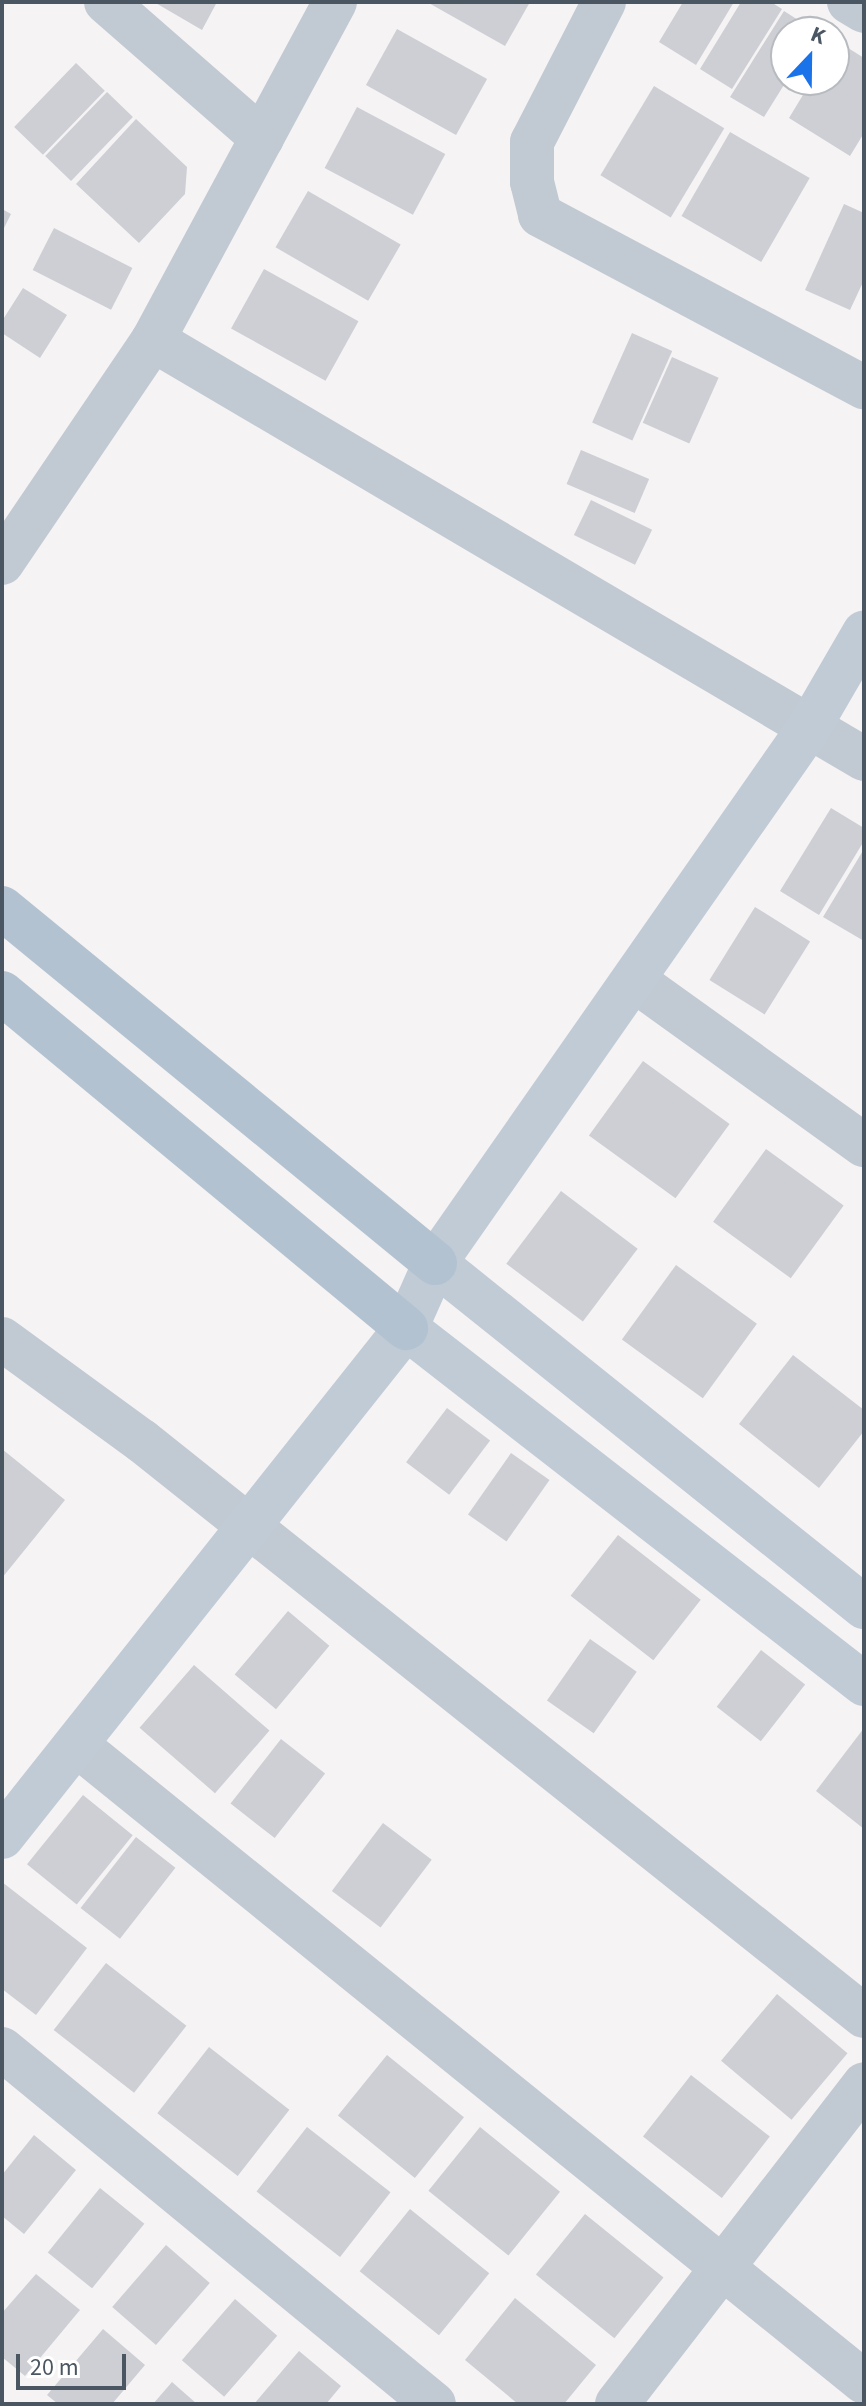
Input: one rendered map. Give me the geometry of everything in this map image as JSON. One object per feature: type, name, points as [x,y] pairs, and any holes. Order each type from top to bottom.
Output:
[{"type":"main road","points":[[2,908],[435,1263]]},
{"type":"main road","points":[[2,993],[406,1328]]},
{"type":"street","points":[[106,2],[262,138]]},
{"type":"street","points":[[2,563],[153,340],[335,2]]},
{"type":"street","points":[[604,2],[532,142],[532,182],[540,215],[864,387]]},
{"type":"street","points":[[849,2],[864,11]]},
{"type":"street","points":[[153,340],[864,759]]},
{"type":"street","points":[[2,1837],[252,1528],[406,1328],[435,1263],[810,726],[864,633]]},
{"type":"street","points":[[634,980],[864,1145]]},
{"type":"street","points":[[435,1263],[864,1607]]},
{"type":"street","points":[[406,1328],[864,1684]]},
{"type":"street","points":[[2,1339],[252,1528],[864,2016]]},
{"type":"street","points":[[78,1746],[864,2382]]},
{"type":"street","points":[[2,2049],[434,2404]]},
{"type":"street","points":[[617,2404],[864,2084]]},
{"type":"street","points":[[859,2404],[864,2398]]},
{"type":"building","points":[[154,2],[217,2],[202,30]]},
{"type":"building","points":[[427,2],[530,2],[505,46]]},
{"type":"building","points":[[683,2],[734,2],[696,65],[659,42]]},
{"type":"building","points":[[741,2],[771,2],[782,9],[778,16],[770,16],[770,28],[732,89],[700,69]]},
{"type":"building","points":[[397,29],[487,79],[456,135],[366,85]]},
{"type":"building","points":[[770,33],[770,96],[777,96],[764,117],[730,97]]},
{"type":"building","points":[[850,49],[864,58],[864,133],[850,156],[789,118],[802,96],[850,96]]},
{"type":"building","points":[[76,63],[105,91],[43,155],[14,127]]},
{"type":"building","points":[[654,86],[724,128],[671,217],[600,175]]},
{"type":"building","points":[[107,92],[133,117],[71,181],[45,156]]},
{"type":"building","points":[[357,107],[445,154],[413,215],[325,168]]},
{"type":"building","points":[[136,119],[187,167],[185,194],[139,243],[76,184]]},
{"type":"building","points":[[730,132],[810,178],[761,262],[682,216]]},
{"type":"building","points":[[308,191],[401,245],[368,301],[276,247]]},
{"type":"building","points":[[844,204],[864,213],[864,280],[850,310],[805,290]]},
{"type":"building","points":[[2,209],[11,214],[2,232]]},
{"type":"building","points":[[54,228],[132,268],[111,310],[33,270]]},
{"type":"building","points":[[264,269],[358,321],[325,381],[231,328]]},
{"type":"building","points":[[23,288],[67,315],[40,358],[2,333],[2,321]]},
{"type":"building","points":[[632,333],[672,351],[632,440],[592,423]]},
{"type":"building","points":[[672,357],[719,378],[689,444],[643,423]]},
{"type":"building","points":[[581,450],[649,479],[635,513],[567,484]]},
{"type":"building","points":[[591,500],[652,530],[635,565],[574,535]]},
{"type":"building","points":[[831,808],[864,828],[864,841],[819,915],[780,891]]},
{"type":"building","points":[[864,849],[864,941],[823,917]]},
{"type":"building","points":[[755,907],[810,941],[765,1014],[709,980]]},
{"type":"building","points":[[643,1061],[730,1124],[675,1198],[589,1135]]},
{"type":"building","points":[[766,1149],[844,1205],[791,1278],[713,1222]]},
{"type":"building","points":[[561,1191],[638,1249],[583,1321],[506,1264]]},
{"type":"building","points":[[676,1265],[757,1324],[703,1398],[622,1339]]},
{"type":"building","points":[[793,1355],[864,1410],[864,1431],[819,1488],[739,1424]]},
{"type":"building","points":[[447,1408],[490,1440],[449,1495],[406,1462]]},
{"type":"building","points":[[2,1449],[65,1500],[2,1578]]},
{"type":"building","points":[[511,1453],[550,1480],[506,1541],[468,1514]]},
{"type":"building","points":[[618,1535],[701,1600],[653,1660],[571,1596]]},
{"type":"building","points":[[288,1611],[329,1646],[276,1709],[235,1675]]},
{"type":"building","points":[[590,1639],[637,1672],[594,1733],[547,1700]]},
{"type":"building","points":[[761,1650],[805,1684],[761,1741],[717,1707]]},
{"type":"building","points":[[194,1665],[269,1731],[215,1793],[140,1728]]},
{"type":"building","points":[[864,1728],[864,1829],[816,1791]]},
{"type":"building","points":[[281,1739],[325,1773],[275,1838],[231,1804]]},
{"type":"building","points":[[83,1795],[133,1835],[77,1904],[27,1864]]},
{"type":"building","points":[[383,1823],[432,1860],[381,1928],[332,1891]]},
{"type":"building","points":[[136,1837],[175,1868],[120,1939],[81,1908]]},
{"type":"building","points":[[2,1882],[87,1948],[36,2015],[2,1989]]},
{"type":"building","points":[[106,1963],[186,2026],[134,2093],[54,2030]]},
{"type":"building","points":[[777,1994],[847,2053],[792,2120],[721,2061]]},
{"type":"building","points":[[209,2047],[289,2110],[238,2176],[157,2113]]},
{"type":"building","points":[[387,2055],[464,2117],[415,2178],[338,2116]]},
{"type":"building","points":[[691,2075],[770,2137],[722,2198],[643,2136]]},
{"type":"building","points":[[307,2127],[391,2192],[340,2257],[257,2192]]},
{"type":"building","points":[[480,2127],[560,2192],[508,2256],[428,2191]]},
{"type":"building","points":[[34,2135],[76,2170],[24,2234],[2,2216],[2,2175]]},
{"type":"building","points":[[100,2188],[144,2224],[92,2288],[48,2253]]},
{"type":"building","points":[[410,2209],[489,2273],[439,2335],[360,2271]]},
{"type":"building","points":[[585,2214],[663,2278],[614,2338],[536,2275]]},
{"type":"building","points":[[166,2245],[210,2283],[156,2345],[112,2307]]},
{"type":"building","points":[[36,2274],[80,2310],[25,2376],[2,2357],[2,2313]]},
{"type":"building","points":[[515,2298],[596,2365],[564,2404],[518,2404],[465,2360]]},
{"type":"building","points":[[235,2299],[277,2336],[224,2397],[182,2360]]},
{"type":"building","points":[[103,2329],[145,2365],[112,2404],[58,2404],[47,2395]]},
{"type":"building","points":[[299,2351],[341,2386],[326,2404],[254,2404]]},
{"type":"building","points":[[172,2382],[197,2404],[153,2404]]}]
